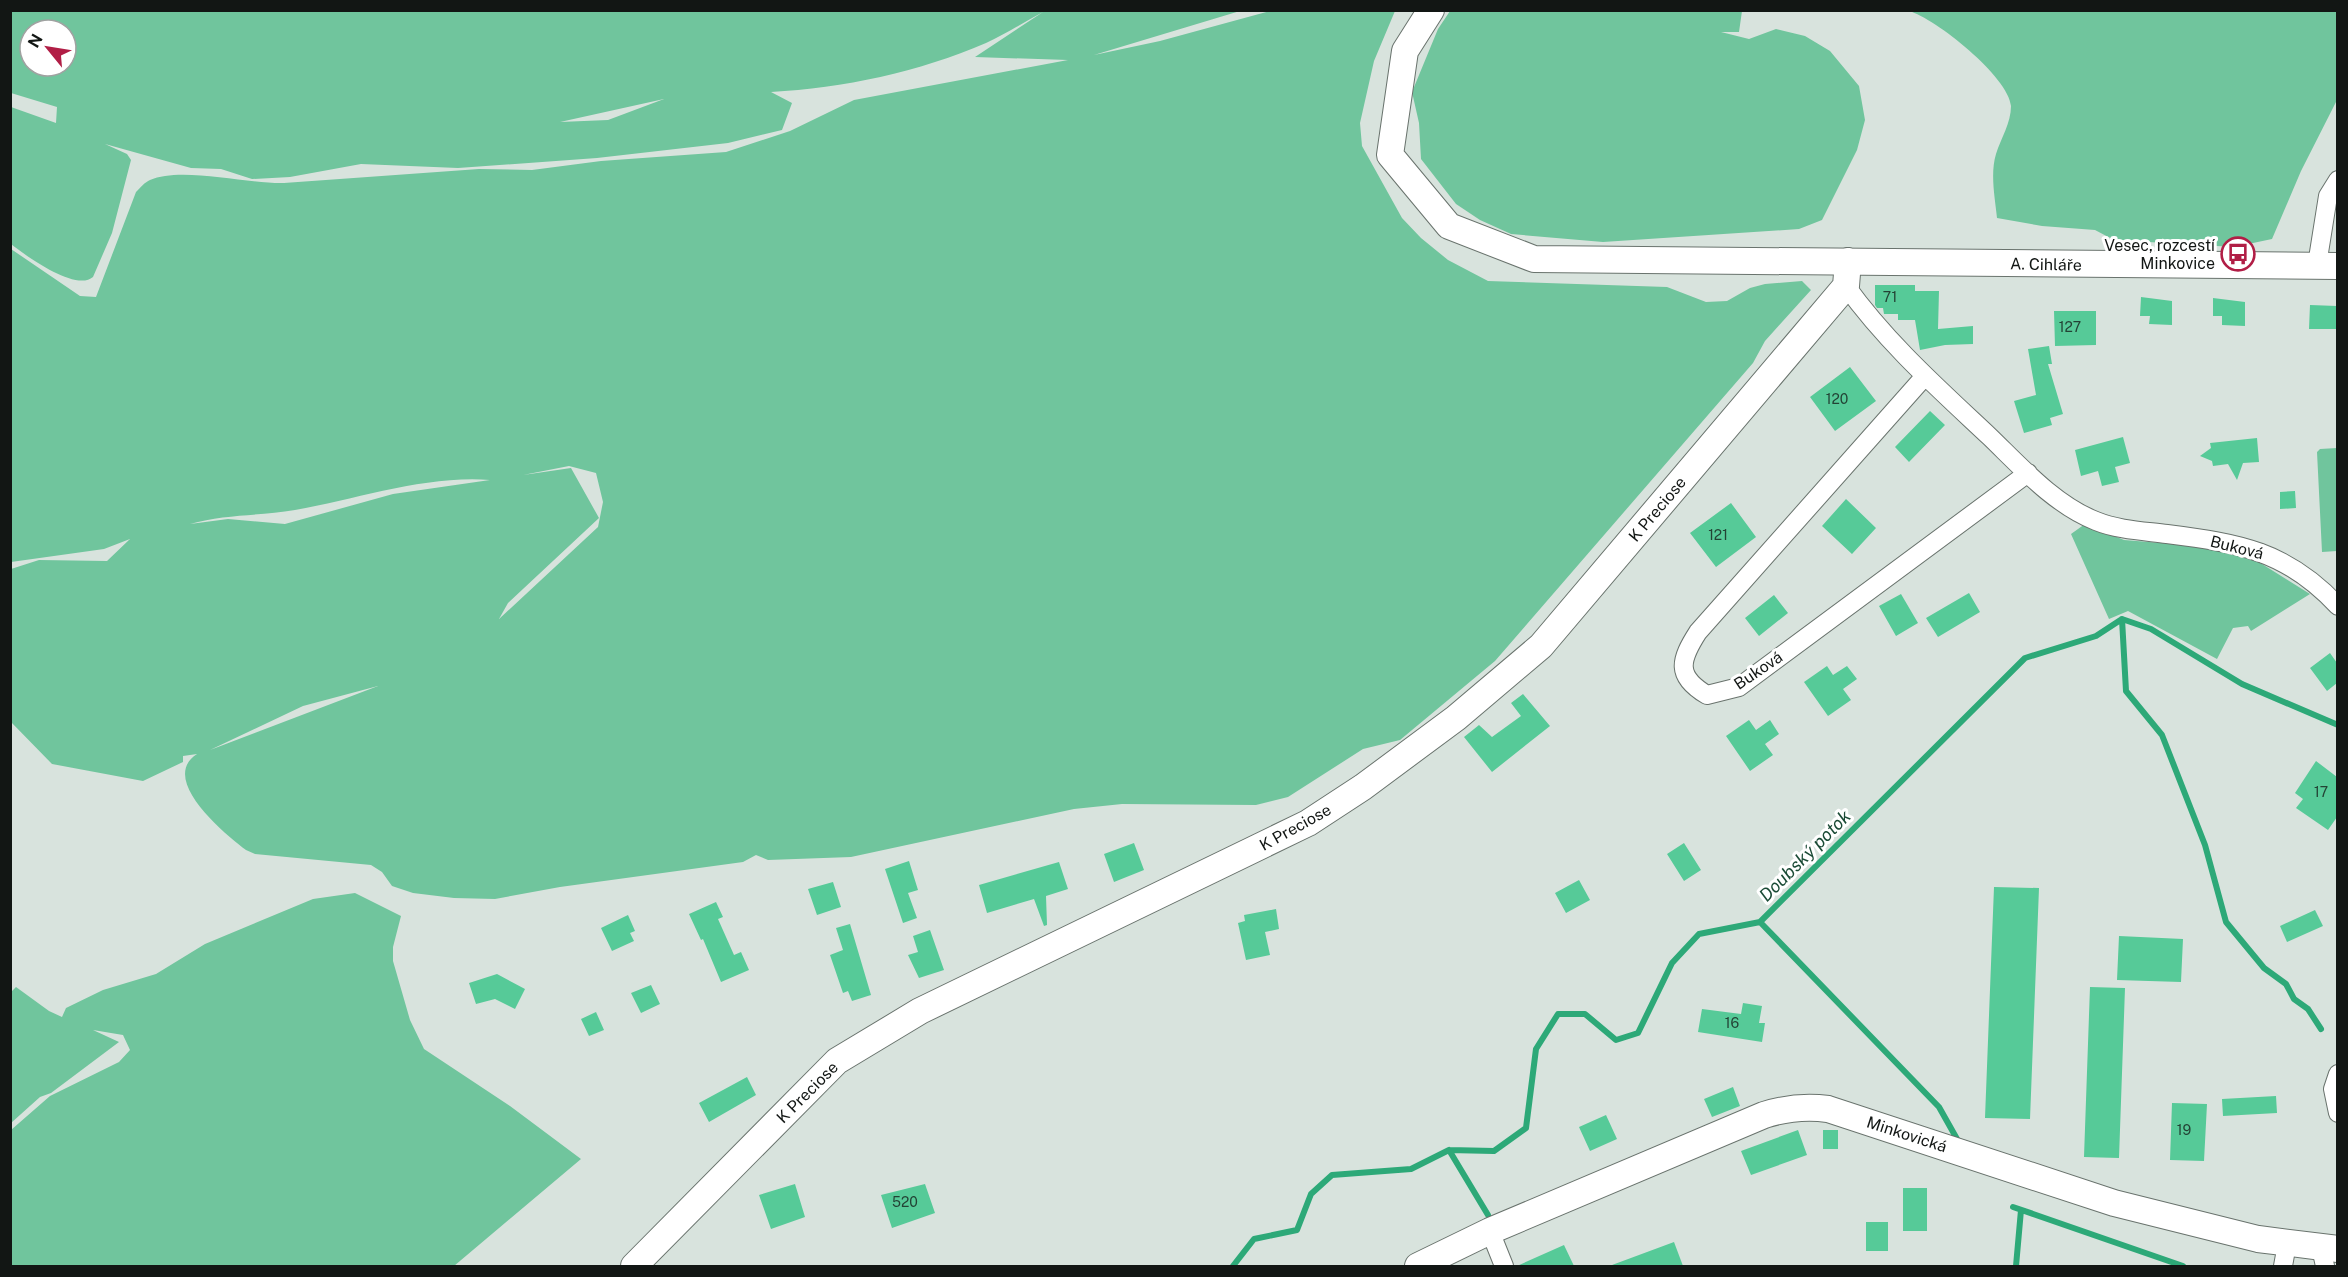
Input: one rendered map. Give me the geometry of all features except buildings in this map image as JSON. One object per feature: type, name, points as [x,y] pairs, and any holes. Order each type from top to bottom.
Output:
[{"type":"street","name":"A. Cihláře","points":[[1431,10],[1405,51],[1390,155],[1449,226],[1534,259],[2327,266]]},
{"type":"street","points":[[2327,266],[2328,196],[2337,180]]},
{"type":"street","points":[[1846,286],[1848,261]]},
{"type":"street","name":"Buková","points":[[1846,286],[1867,316],[1925,376],[2028,473],[2062,500],[2095,521],[2135,531],[2220,541],[2273,557],[2291,565],[2311,580],[2337,606]]},
{"type":"street","name":"K Preciose","points":[[634,1266],[837,1061],[920,1011],[1308,823],[1363,787],[1456,718],[1541,646],[1846,286]]},
{"type":"street","name":"Buková","points":[[1925,376],[1698,632],[1685,652],[1683,673],[1692,686],[1707,695],[1738,687],[2028,473]]},
{"type":"street","points":[[2337,1074],[2333,1089],[2337,1113]]},
{"type":"street","name":"Minkovická","points":[[1418,1266],[1490,1232],[1764,1114],[1784,1108],[1807,1107],[1828,1109],[2114,1203],[2188,1223],[2285,1255],[2332,1252]]},
{"type":"street","points":[[1490,1232],[1504,1266]]},
{"type":"green space","points":[[11,10],[1240,11],[1094,55],[1160,41],[1270,11],[1395,11],[1374,61],[1360,123],[1362,146],[1402,218],[1421,238],[1448,260],[1488,281],[1667,287],[1706,302],[1727,301],[1750,288],[1765,284],[1802,281],[1811,290],[1765,341],[1753,363],[1495,661],[1400,740],[1363,749],[1288,797],[1256,805],[1122,804],[1074,809],[851,857],[768,860],[756,855],[743,862],[560,887],[495,899],[454,898],[413,893],[392,886],[382,872],[371,865],[255,854],[246,850],[211,819],[190,791],[185,777],[187,765],[197,754],[183,756],[183,762],[143,781],[52,764],[11,722],[11,569],[39,560],[107,561],[130,539],[104,549],[11,562],[11,249],[80,296],[96,297],[136,192],[150,180],[163,176],[196,175],[284,183],[479,169],[532,170],[601,161],[726,152],[790,131],[854,100],[1068,60],[975,57],[1043,12],[986,43],[908,70],[826,87],[771,92],[792,103],[782,130],[728,143],[597,158],[458,168],[361,164],[290,177],[252,179],[221,169],[191,168],[105,144],[127,154],[131,160],[112,233],[93,277],[85,280],[75,280],[51,271],[11,244],[11,107],[56,123],[57,107],[11,93]],"holes":[[[664,99],[608,120],[560,122]],[[569,466],[596,473],[603,502],[598,527],[499,619],[508,603],[599,518],[571,468],[523,475]],[[466,479],[490,480],[393,494],[285,524],[228,519],[190,524],[216,518],[295,510],[417,484]],[[378,686],[210,750],[303,706]]]},
{"type":"green space","points":[[1450,11],[1742,11],[1739,32],[1721,32],[1749,39],[1776,29],[1805,36],[1830,51],[1859,86],[1865,120],[1857,150],[1822,220],[1799,229],[1603,242],[1511,234],[1480,220],[1456,204],[1421,159],[1419,123],[1412,92],[1438,29]]},
{"type":"green space","points":[[1909,11],[2337,11],[2337,100],[2301,171],[2272,239],[2234,247],[2114,240],[2095,230],[2042,226],[1997,218],[1993,170],[1996,154],[2011,112],[2007,94],[1998,80],[1969,50],[1936,25]]},
{"type":"green space","points":[[2337,448],[2337,551],[2322,552],[2317,452],[2320,449]]},
{"type":"green space","points":[[2085,524],[2124,540],[2211,547],[2254,559],[2310,594],[2251,631],[2248,626],[2233,628],[2217,659],[2128,611],[2109,619],[2071,534]]},
{"type":"green space","points":[[355,893],[401,916],[393,947],[393,961],[410,1020],[424,1049],[510,1106],[581,1159],[454,1266],[11,1266],[11,1130],[50,1096],[119,1062],[130,1050],[123,1035],[93,1030],[119,1042],[51,1093],[40,1097],[11,1123],[11,992],[16,987],[49,1011],[62,1017],[66,1008],[103,990],[156,974],[205,944],[313,899]]},
{"type":"waterway","points":[[2122,619],[2126,691],[2162,735],[2205,845],[2226,922],[2264,968],[2286,984],[2294,999],[2308,1009],[2321,1029]]},
{"type":"waterway","name":"Doubský potok","points":[[1233,1266],[1254,1239],[1297,1230],[1311,1194],[1332,1175],[1411,1169],[1449,1150],[1494,1151],[1526,1128],[1536,1049],[1558,1014],[1585,1014],[1616,1040],[1638,1033],[1672,963],[1699,934],[1760,922],[2025,658],[2096,636],[2122,619],[2151,629],[2242,684],[2338,725]]},
{"type":"waterway","points":[[1760,922],[1939,1107],[1957,1139]]},
{"type":"waterway","points":[[1449,1150],[1488,1215]]},
{"type":"waterway","points":[[2013,1207],[2183,1266]]},
{"type":"waterway","points":[[2016,1266],[2021,1210]]},
{"type":"place","name":"Vesec, rozcestí Minkovice","points":[[2238,254]]}]
